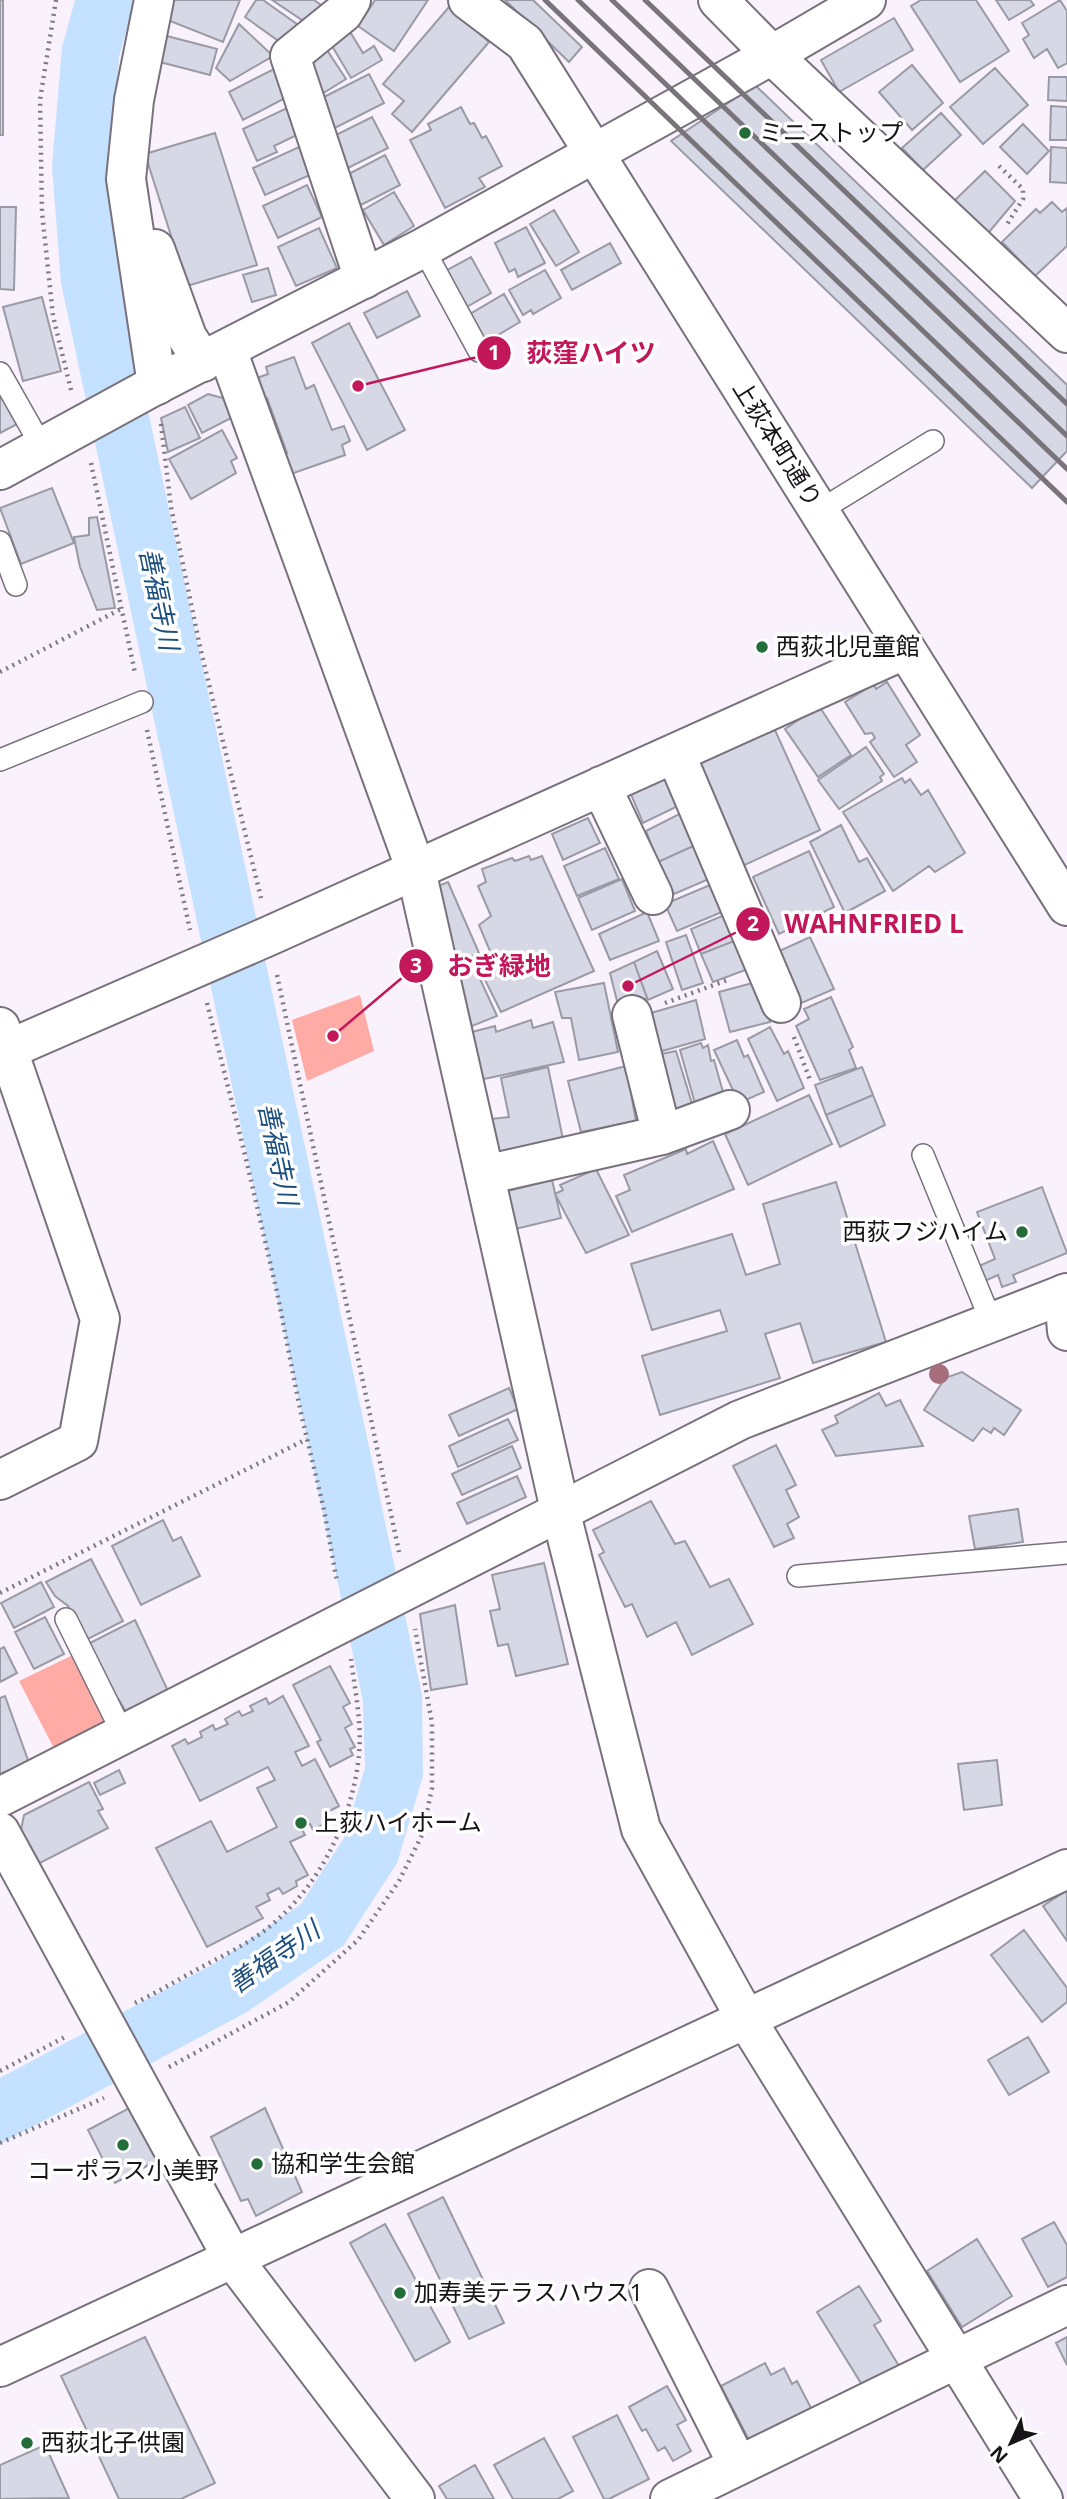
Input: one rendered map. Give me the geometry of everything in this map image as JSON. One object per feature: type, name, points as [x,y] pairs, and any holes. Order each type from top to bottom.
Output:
[{"type":"street","points":[[153,386],[126,179],[134,100],[154,0]]},
{"type":"street","points":[[351,0],[343,13],[290,56],[364,279]]},
{"type":"street","name":"上荻本町通り","points":[[468,0],[524,43],[1067,906]]},
{"type":"street","points":[[718,0],[772,55],[1067,333]]},
{"type":"street","points":[[0,470],[153,386],[423,248],[866,0]]},
{"type":"street","points":[[139,175],[146,222],[170,295],[187,337],[215,356],[416,870],[561,1510],[640,1829],[746,2019],[957,2358],[1050,2492]]},
{"type":"street","points":[[0,1480],[78,1441],[100,1319],[3,1043],[267,936],[904,650]]},
{"type":"street","points":[[675,753],[781,1003]]},
{"type":"street","points":[[601,786],[653,895]]},
{"type":"street","points":[[632,1015],[662,1135]]},
{"type":"street","points":[[485,1175],[662,1135],[730,1110]]},
{"type":"street","points":[[0,1797],[740,1420],[1065,1293],[1067,1331]]},
{"type":"street","points":[[0,1832],[233,2259],[415,2499]]},
{"type":"street","points":[[0,2367],[1067,1869]]},
{"type":"street","points":[[649,2289],[738,2465]]},
{"type":"street","points":[[670,2499],[1067,2305]]},
{"type":"lane","points":[[423,248],[479,351]]},
{"type":"lane","points":[[0,373],[42,447]]},
{"type":"lane","points":[[819,511],[933,441]]},
{"type":"lane","points":[[0,542],[16,585]]},
{"type":"lane","points":[[0,760],[142,702]]},
{"type":"lane","points":[[923,1155],[991,1321]]},
{"type":"lane","points":[[798,1576],[1067,1553]]},
{"type":"lane","points":[[66,1619],[123,1734]]},
{"type":"path","points":[[56,0],[40,100],[42,212],[52,316],[68,380],[86,424],[121,609],[324,1510],[346,1621],[360,1725],[359,1755],[351,1804],[319,1870],[298,1900],[258,1936],[138,2002]]},
{"type":"path","points":[[999,166],[1023,189],[1023,199],[1006,226]]},
{"type":"path","points":[[0,2143],[137,2081],[289,2002],[358,1940],[400,1881],[422,1835],[432,1788],[432,1723],[267,936],[200,647],[171,507],[153,386]]},
{"type":"path","points":[[0,672],[121,609]]},
{"type":"path","points":[[632,1015],[731,979]]},
{"type":"path","points":[[781,1003],[810,1080]]},
{"type":"path","points":[[0,1593],[307,1439]]},
{"type":"shaded area","points":[[360,995],[374,1051],[307,1081],[292,1020]]},
{"type":"shaded area","points":[[73,1655],[108,1724],[56,1752],[19,1681]]},
{"type":"water","name":"善福寺川","points":[[75,0],[135,0],[119,57],[110,166],[119,275],[422,1695],[423,1776],[397,1863],[344,1945],[247,2012],[0,2144],[0,2078],[217,1962],[301,1904],[344,1838],[365,1768],[363,1701],[61,283],[52,166],[62,47]]},
{"type":"building","points":[[0,0],[3,0],[3,135],[0,135]]},
{"type":"building","points":[[172,0],[240,0],[223,42],[165,19]]},
{"type":"building","points":[[256,0],[263,0],[301,27],[287,47],[245,17]]},
{"type":"building","points":[[272,0],[314,0],[321,5],[308,24]]},
{"type":"building","points":[[375,0],[428,0],[394,51],[358,26]]},
{"type":"building","points":[[505,0],[533,0],[582,47],[569,62]]},
{"type":"building","points":[[921,0],[976,0],[1009,51],[960,82],[911,6]]},
{"type":"building","points":[[996,0],[1030,0],[1034,5],[1009,20]]},
{"type":"building","points":[[1060,0],[1067,11],[1067,63],[1058,68],[1047,49],[1034,58],[1023,39],[1029,35],[1022,23]]},
{"type":"building","points":[[449,7],[489,42],[412,132],[392,114],[404,101],[383,84]]},
{"type":"building","points":[[894,18],[913,50],[839,92],[821,60]]},
{"type":"building","points":[[239,24],[273,56],[230,81],[216,68]]},
{"type":"building","points":[[349,30],[363,53],[374,46],[382,60],[351,78],[329,41]]},
{"type":"building","points":[[163,35],[217,49],[210,75],[156,61]]},
{"type":"building","points":[[325,47],[346,79],[320,95],[300,62]]},
{"type":"building","points":[[912,65],[943,103],[912,130],[879,92]]},
{"type":"building","points":[[278,67],[291,95],[243,120],[229,92]]},
{"type":"building","points":[[995,68],[1028,105],[983,144],[950,107]]},
{"type":"building","points":[[369,74],[384,103],[331,130],[316,101]]},
{"type":"building","points":[[1049,77],[1067,77],[1067,101],[1048,100]]},
{"type":"building","points":[[755,85],[1067,385],[1067,451],[1032,488],[671,141]]},
{"type":"building","points":[[1051,106],[1067,107],[1067,140],[1050,140]]},
{"type":"building","points":[[289,107],[301,133],[274,146],[277,152],[257,161],[243,129]]},
{"type":"building","points":[[461,107],[482,138],[486,136],[502,166],[479,178],[485,187],[445,208],[410,140],[431,130],[428,124]]},
{"type":"building","points":[[941,113],[961,135],[923,170],[902,148]]},
{"type":"building","points":[[372,117],[388,148],[346,169],[330,138]]},
{"type":"building","points":[[1023,124],[1049,151],[1027,174],[1000,147]]},
{"type":"building","points":[[215,133],[257,265],[187,286],[145,154]]},
{"type":"building","points":[[299,147],[312,174],[265,195],[253,168]]},
{"type":"building","points":[[1051,147],[1067,148],[1067,183],[1050,182]]},
{"type":"building","points":[[385,155],[400,185],[359,206],[343,177]]},
{"type":"building","points":[[985,171],[1015,201],[985,237],[952,203]]},
{"type":"building","points":[[307,185],[322,217],[278,238],[263,206]]},
{"type":"building","points":[[394,192],[414,226],[384,245],[363,210]]},
{"type":"building","points":[[1052,202],[1062,212],[1067,208],[1067,246],[1035,276],[1002,242],[1036,209],[1040,213]]},
{"type":"building","points":[[0,207],[16,207],[14,290],[0,289]]},
{"type":"building","points":[[554,210],[579,252],[556,266],[530,224]]},
{"type":"building","points":[[526,227],[545,263],[518,277],[515,269],[509,272],[495,243]]},
{"type":"building","points":[[319,228],[337,268],[296,286],[278,247]]},
{"type":"building","points":[[610,243],[621,263],[572,290],[561,270]]},
{"type":"building","points":[[471,257],[491,293],[463,309],[438,275]]},
{"type":"building","points":[[268,268],[276,295],[252,302],[243,275]]},
{"type":"building","points":[[545,270],[561,298],[533,314],[531,310],[523,315],[509,290]]},
{"type":"building","points":[[407,291],[420,316],[377,338],[364,313]]},
{"type":"building","points":[[504,294],[520,322],[478,347],[470,314]]},
{"type":"building","points":[[42,297],[61,371],[23,381],[3,307]]},
{"type":"building","points":[[349,323],[405,430],[367,450],[312,343]]},
{"type":"building","points":[[294,357],[306,389],[314,385],[332,430],[344,426],[350,441],[342,445],[345,455],[288,475],[281,454],[287,453],[267,398],[260,401],[254,379],[268,374],[266,367]]},
{"type":"building","points":[[0,386],[21,422],[0,433]]},
{"type":"building","points":[[208,394],[223,398],[233,417],[202,433],[188,405]]},
{"type":"building","points":[[185,407],[200,438],[168,452],[161,418]]},
{"type":"building","points":[[222,430],[237,458],[231,461],[236,473],[191,499],[169,459]]},
{"type":"building","points":[[52,488],[74,543],[21,564],[0,508]]},
{"type":"building","points":[[97,517],[115,608],[97,610],[80,567],[74,537],[89,535],[89,518]]},
{"type":"building","points":[[887,682],[920,735],[906,745],[917,762],[894,777],[870,742],[875,738],[872,733],[865,734],[845,702],[874,684],[876,689]]},
{"type":"building","points":[[819,706],[851,755],[818,777],[785,729]]},
{"type":"building","points":[[770,727],[775,730],[820,830],[736,869],[698,782],[702,757]]},
{"type":"building","points":[[866,747],[884,774],[880,777],[882,781],[839,809],[818,780]]},
{"type":"building","points":[[663,775],[682,804],[643,823],[630,792]]},
{"type":"building","points":[[902,778],[905,783],[910,779],[921,795],[928,790],[965,853],[935,872],[929,866],[893,891],[843,812]]},
{"type":"building","points":[[685,811],[700,843],[658,862],[646,831]]},
{"type":"building","points":[[588,818],[600,843],[563,860],[552,834]]},
{"type":"building","points":[[841,825],[859,862],[867,858],[885,891],[845,913],[810,842]]},
{"type":"building","points":[[700,843],[716,876],[674,894],[658,862]]},
{"type":"building","points":[[605,848],[619,879],[577,896],[564,866]]},
{"type":"building","points":[[809,851],[834,907],[779,934],[753,877]]},
{"type":"building","points":[[529,856],[531,860],[542,856],[594,971],[501,1012],[475,960],[490,951],[479,925],[491,916],[478,886],[486,882],[482,869],[512,858],[515,861]]},
{"type":"building","points":[[622,879],[635,911],[592,930],[578,898]]},
{"type":"building","points":[[448,882],[479,953],[470,957],[497,1016],[467,1028],[436,887]]},
{"type":"building","points":[[717,882],[729,909],[677,931],[665,904]]},
{"type":"building","points":[[647,912],[659,941],[610,960],[599,934]]},
{"type":"building","points":[[729,913],[739,939],[701,954],[691,929]]},
{"type":"building","points":[[686,935],[703,983],[682,990],[666,942]]},
{"type":"building","points":[[810,937],[834,989],[799,1004],[775,953]]},
{"type":"building","points":[[739,939],[751,968],[713,982],[701,954]]},
{"type":"building","points":[[657,951],[673,989],[648,1000],[634,962]]},
{"type":"building","points":[[634,962],[647,998],[634,1006],[619,1009],[610,973]]},
{"type":"building","points":[[760,981],[770,1022],[730,1032],[719,992]]},
{"type":"building","points":[[604,983],[618,1052],[579,1060],[571,1018],[562,1018],[555,992]]},
{"type":"building","points":[[831,997],[853,1047],[849,1050],[856,1068],[820,1080],[796,1026],[809,1019],[804,1009]]},
{"type":"building","points":[[696,1000],[705,1039],[655,1053],[644,1015]]},
{"type":"building","points":[[531,1020],[533,1028],[553,1022],[564,1062],[479,1080],[468,1033],[495,1026],[496,1032]]},
{"type":"building","points":[[770,1027],[784,1054],[788,1051],[804,1088],[777,1101],[748,1039]]},
{"type":"building","points":[[737,1040],[744,1057],[748,1055],[764,1092],[739,1103],[714,1050]]},
{"type":"building","points":[[701,1043],[703,1048],[708,1045],[725,1099],[696,1107],[680,1050]]},
{"type":"building","points":[[676,1051],[693,1107],[669,1110],[652,1056]]},
{"type":"building","points":[[626,1066],[636,1121],[581,1132],[568,1081]]},
{"type":"building","points":[[548,1067],[565,1149],[502,1166],[490,1119],[509,1117],[501,1078]]},
{"type":"building","points":[[862,1067],[873,1095],[826,1115],[815,1085]]},
{"type":"building","points":[[809,1095],[832,1144],[748,1185],[725,1134]]},
{"type":"building","points":[[873,1095],[885,1125],[840,1147],[826,1115]]},
{"type":"building","points":[[713,1141],[734,1189],[632,1232],[616,1196],[630,1190],[624,1175],[686,1149],[687,1154]]},
{"type":"building","points":[[596,1169],[629,1235],[586,1253],[555,1194],[563,1190],[560,1185]]},
{"type":"building","points":[[552,1180],[561,1218],[507,1231],[504,1192]]},
{"type":"building","points":[[836,1182],[886,1342],[813,1363],[800,1323],[765,1334],[780,1378],[660,1415],[642,1356],[727,1331],[720,1310],[652,1330],[631,1264],[732,1234],[746,1275],[780,1264],[763,1204]]},
{"type":"building","name":"西荻フジハイム","points":[[1042,1187],[1067,1253],[1013,1275],[1016,1282],[1002,1287],[998,1275],[985,1281],[979,1266],[995,1259],[977,1212]]},
{"type":"building","points":[[962,1372],[1021,1410],[1004,1435],[994,1428],[991,1433],[983,1428],[973,1441],[924,1410],[945,1378]]},
{"type":"building","points":[[509,1388],[518,1409],[459,1436],[449,1415]]},
{"type":"building","points":[[879,1393],[886,1406],[900,1400],[923,1446],[836,1456],[822,1430],[838,1423],[835,1416]]},
{"type":"building","points":[[508,1419],[518,1440],[458,1467],[449,1446]]},
{"type":"building","points":[[776,1445],[796,1485],[786,1490],[799,1517],[787,1524],[794,1538],[774,1547],[733,1466]]},
{"type":"building","points":[[512,1446],[521,1468],[462,1495],[452,1474]]},
{"type":"building","points":[[517,1476],[526,1497],[467,1524],[457,1503]]},
{"type":"building","points":[[651,1501],[675,1544],[685,1541],[710,1587],[729,1579],[753,1624],[692,1655],[676,1622],[647,1637],[632,1604],[625,1607],[599,1555],[604,1552],[593,1530]]},
{"type":"building","points":[[1018,1509],[1023,1542],[975,1549],[969,1516]]},
{"type":"building","points":[[163,1520],[173,1541],[181,1537],[200,1576],[141,1605],[112,1546]]},
{"type":"building","points":[[91,1559],[123,1621],[86,1640],[68,1606],[55,1596],[46,1582]]},
{"type":"building","points":[[544,1563],[568,1664],[516,1676],[508,1644],[498,1646],[490,1611],[500,1609],[492,1575]]},
{"type":"building","points":[[41,1582],[54,1607],[14,1628],[1,1603]]},
{"type":"building","points":[[455,1605],[467,1684],[431,1690],[420,1614]]},
{"type":"building","points":[[45,1617],[64,1654],[34,1669],[15,1632]]},
{"type":"building","points":[[135,1620],[168,1691],[126,1712],[119,1700],[114,1703],[86,1645]]},
{"type":"building","points":[[4,1647],[17,1673],[0,1682],[0,1649]]},
{"type":"building","points":[[330,1666],[350,1703],[343,1707],[352,1724],[345,1728],[355,1747],[350,1749],[353,1755],[330,1767],[317,1742],[321,1740],[293,1685]]},
{"type":"building","points":[[5,1696],[29,1763],[0,1774],[0,1698]]},
{"type":"building","name":"上荻ハイホーム","points":[[283,1696],[309,1746],[295,1752],[302,1766],[315,1759],[339,1806],[326,1813],[330,1821],[313,1830],[310,1824],[301,1827],[305,1835],[290,1842],[308,1875],[296,1881],[297,1886],[283,1894],[279,1888],[267,1894],[270,1900],[256,1907],[263,1918],[207,1947],[156,1848],[211,1821],[227,1852],[277,1827],[257,1788],[275,1780],[268,1767],[200,1801],[172,1746],[185,1739],[188,1744],[202,1737],[200,1732],[213,1725],[215,1730],[228,1724],[225,1719],[239,1711],[242,1716],[253,1711],[250,1706],[266,1698],[269,1704]]},
{"type":"building","points":[[997,1760],[1002,1805],[964,1810],[958,1764]]},
{"type":"building","points":[[119,1770],[125,1783],[100,1795],[94,1783]]},
{"type":"building","points":[[89,1782],[103,1809],[98,1811],[108,1828],[38,1864],[21,1830],[24,1815]]},
{"type":"building","points":[[1067,1890],[1067,1941],[1043,1906]]},
{"type":"building","points":[[1024,1930],[1067,1988],[1067,2002],[1042,2022],[991,1955]]},
{"type":"building","points":[[1028,2037],[1049,2072],[1009,2095],[988,2060]]},
{"type":"building","name":"コーポラス小美野","points":[[131,2107],[158,2160],[115,2183],[88,2130]]},
{"type":"building","name":"協和学生会館","points":[[265,2108],[302,2192],[256,2216],[248,2199],[241,2201],[211,2137]]},
{"type":"building","name":"加寿美テラスハウス1","points":[[443,2197],[504,2323],[469,2339],[408,2214]]},
{"type":"building","points":[[1054,2222],[1067,2245],[1067,2277],[1048,2287],[1022,2239]]},
{"type":"building","name":"加寿美テラスハウス1","points":[[385,2224],[450,2342],[415,2361],[350,2243]]},
{"type":"building","points":[[977,2239],[1012,2296],[962,2327],[927,2271]]},
{"type":"building","points":[[859,2286],[881,2321],[874,2325],[899,2366],[864,2388],[817,2312]]},
{"type":"building","points":[[145,2337],[215,2483],[181,2499],[119,2499],[61,2376]]},
{"type":"building","points":[[1067,2337],[1067,2365],[1056,2343]]},
{"type":"building","points":[[765,2363],[771,2375],[784,2368],[792,2384],[797,2381],[812,2410],[750,2442],[721,2386]]},
{"type":"building","points":[[667,2386],[686,2420],[677,2425],[691,2451],[673,2461],[665,2447],[658,2451],[646,2429],[642,2431],[629,2407]]},
{"type":"building","points":[[617,2415],[649,2479],[604,2499],[573,2437]]},
{"type":"building","points":[[544,2438],[573,2491],[558,2499],[513,2499],[494,2465]]},
{"type":"building","points":[[45,2445],[69,2498],[0,2499],[0,2465]]},
{"type":"building","points":[[475,2465],[494,2499],[447,2499],[439,2486]]},
{"type":"railway","points":[[545,0],[1067,502]]},
{"type":"railway","points":[[578,0],[1067,469]]},
{"type":"railway","points":[[612,0],[1067,436]]},
{"type":"railway","points":[[645,0],[1067,404]]},
{"type":"place","name":"ミニストップ","points":[[745,133]]},
{"type":"place","name":"荻窪ハイツ","points":[[358,386]]},
{"type":"place","name":"西荻北児童館","points":[[762,647]]},
{"type":"place","name":"WAHNFRIED L","points":[[628,986]]},
{"type":"place","name":"おぎ緑地","points":[[333,1036]]},
{"type":"place","name":"西荻フジハイム","points":[[1022,1232]]},
{"type":"place","name":"上荻ハイホーム","points":[[301,1823]]},
{"type":"place","name":"コーポラス小美野","points":[[123,2145]]},
{"type":"place","name":"協和学生会館","points":[[257,2164]]},
{"type":"place","name":"加寿美テラスハウス1","points":[[400,2293]]},
{"type":"place","name":"西荻北子供園","points":[[27,2443]]}]
